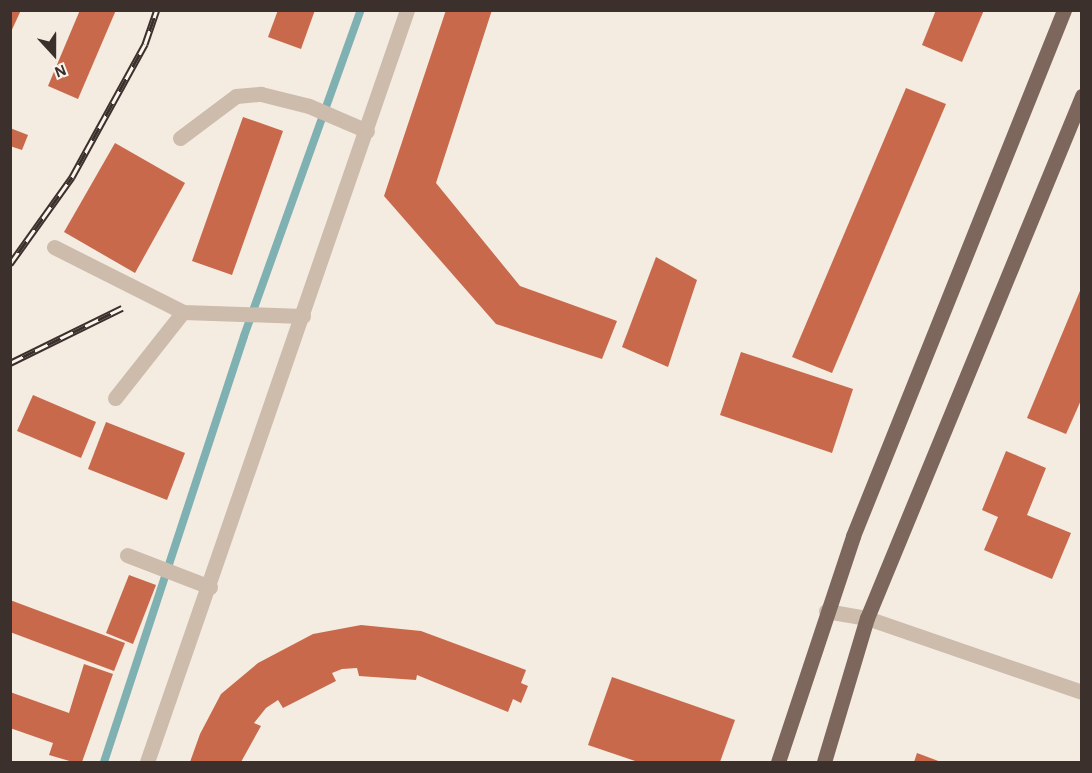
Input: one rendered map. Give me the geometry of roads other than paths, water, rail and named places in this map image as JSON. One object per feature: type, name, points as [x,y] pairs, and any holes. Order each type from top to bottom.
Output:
[{"type":"main road","points":[[777,762],[826,611],[1064,10]]},
{"type":"main road","points":[[824,762],[867,618],[1082,96]]},
{"type":"street","points":[[147,762],[210,587],[407,10]]},
{"type":"street","points":[[180,138],[236,96],[261,94],[309,106],[367,131]]},
{"type":"street","points":[[54,247],[183,312],[303,316]]},
{"type":"street","points":[[115,398],[183,312]]},
{"type":"street","points":[[127,555],[153,567],[210,587]]},
{"type":"street","points":[[826,611],[867,618],[1082,692]]},
{"type":"waterway","points":[[104,762],[244,336],[361,10]]},
{"type":"railway","points":[[10,264],[72,177],[145,44],[157,10]]},
{"type":"railway","points":[[10,363],[122,308]]}]
